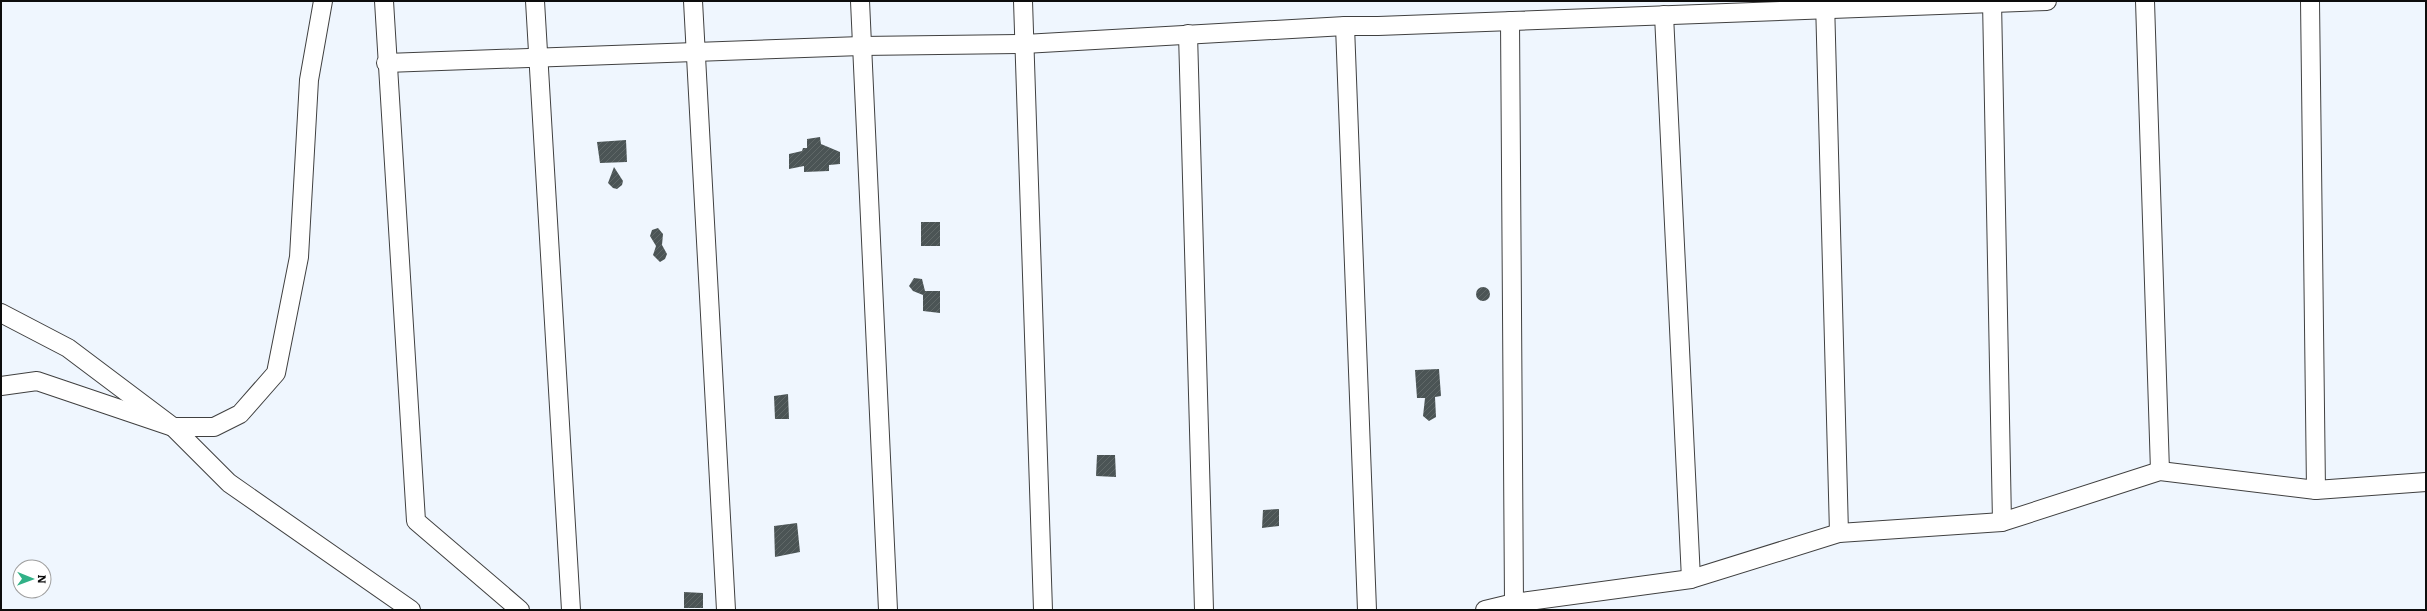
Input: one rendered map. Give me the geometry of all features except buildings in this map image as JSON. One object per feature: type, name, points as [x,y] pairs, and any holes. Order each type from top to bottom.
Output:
[{"type":"street","points":[[1,386],[38,381],[173,427],[214,427],[240,414],[276,373],[299,257],[309,80],[323,1]]},
{"type":"street","points":[[384,1],[386,63],[416,521],[520,610]]},
{"type":"street","points":[[535,1],[571,610]]},
{"type":"street","points":[[693,1],[726,610]]},
{"type":"street","points":[[860,1],[888,610]]},
{"type":"street","points":[[1023,1],[1043,610]]},
{"type":"street","points":[[386,63],[862,46],[1024,44],[1345,26],[1664,15],[1825,5],[2047,1]]},
{"type":"street","points":[[2144,1],[2160,471]]},
{"type":"street","points":[[2310,1],[2316,490]]},
{"type":"street","points":[[1992,2],[2002,522]]},
{"type":"street","points":[[1825,5],[1839,533]]},
{"type":"street","points":[[1664,15],[1691,579]]},
{"type":"street","points":[[1510,21],[1514,602]]},
{"type":"street","points":[[1345,26],[1367,610]]},
{"type":"street","points":[[1188,34],[1204,610]]},
{"type":"street","points":[[1,313],[68,348],[173,427],[229,483],[411,610]]},
{"type":"street","points":[[1485,610],[1514,602],[1691,579],[1839,533],[2002,522],[2160,471],[2316,490],[2426,482]]}]
